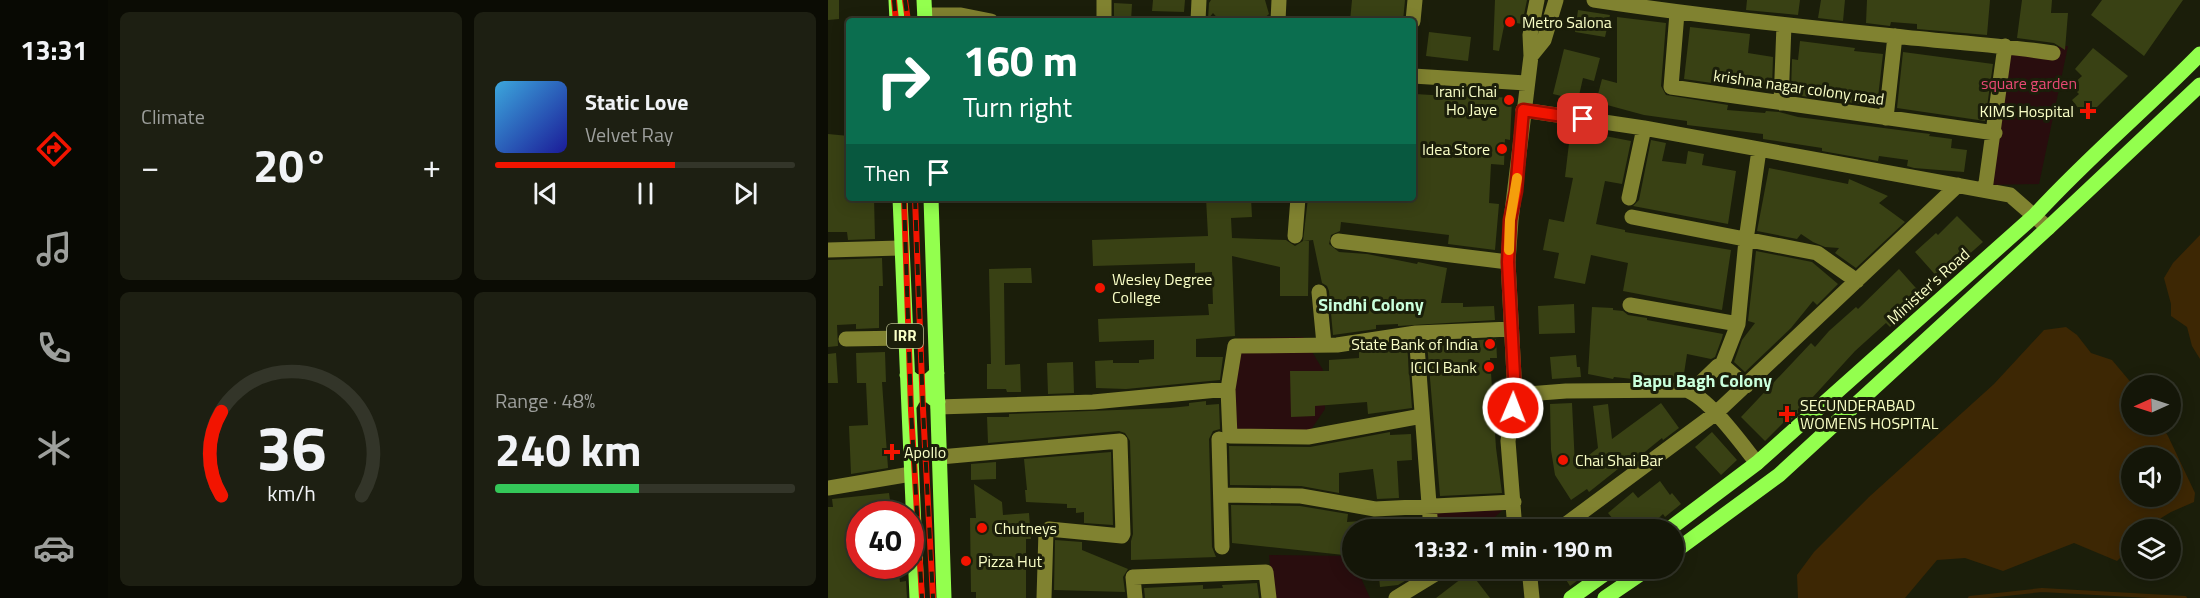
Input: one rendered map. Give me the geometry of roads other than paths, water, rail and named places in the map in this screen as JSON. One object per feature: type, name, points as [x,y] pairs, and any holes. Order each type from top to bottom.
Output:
[{"type":"main road","points":[[897,0],[897,18]]},
{"type":"main road","name":"Minister's Road","points":[[1683,519],[1757,463],[2035,215],[2058,189],[2162,94],[2200,54]]},
{"type":"main road","points":[[1684,545],[1779,475],[2200,85]]},
{"type":"main road","name":"IRR","points":[[900,201],[900,248],[917,598]]},
{"type":"main road","name":"IRR","points":[[931,201],[944,598]]},
{"type":"main road","points":[[907,375],[915,382],[928,381],[937,373]]},
{"type":"main road","points":[[909,406],[915,395],[929,395],[938,405]]},
{"type":"main road","points":[[1571,598],[1598,579]]},
{"type":"main road","points":[[1605,598],[1633,579]]},
{"type":"street","points":[[1104,0],[1104,18]]},
{"type":"street","points":[[1198,18],[1199,0]]},
{"type":"street","points":[[1278,18],[1279,0]]},
{"type":"street","points":[[1413,18],[1415,0]]},
{"type":"street","points":[[1515,519],[1508,441],[1515,395],[1508,262],[1510,220],[1516,191],[1523,110],[1531,57],[1530,35],[1537,0]]},
{"type":"street","points":[[1531,57],[1544,40],[1556,0]]},
{"type":"street","points":[[1594,0],[1677,13],[2053,52]]},
{"type":"street","points":[[925,12],[976,18]]},
{"type":"street","name":"krishna nagar colony road","points":[[1677,13],[1671,87],[1995,133]]},
{"type":"street","points":[[1781,104],[1784,25]]},
{"type":"street","points":[[1886,118],[1895,36]]},
{"type":"street","points":[[1985,190],[1995,133],[2005,46]]},
{"type":"street","points":[[1416,76],[1527,83]]},
{"type":"street","points":[[1523,110],[1644,128],[2010,195],[2048,228]]},
{"type":"street","points":[[1629,198],[1644,128]]},
{"type":"street","points":[[1691,392],[1718,366],[1722,365],[1738,324],[1746,240],[1759,150]]},
{"type":"street","points":[[1572,519],[1716,413],[1958,185]]},
{"type":"street","points":[[1295,236],[1298,201]]},
{"type":"street","points":[[1632,217],[1817,254],[1857,281]]},
{"type":"street","points":[[1338,241],[1508,262]]},
{"type":"street","points":[[828,250],[900,248]]},
{"type":"street","points":[[1319,292],[1324,344]]},
{"type":"street","points":[[1630,305],[1738,324]]},
{"type":"street","points":[[1422,416],[1308,437],[1230,436],[1228,389],[1235,346],[1337,345],[1416,333],[1511,329]]},
{"type":"street","points":[[1416,333],[1430,519]]},
{"type":"street","points":[[846,339],[905,338]]},
{"type":"street","points":[[1722,365],[1746,386]]},
{"type":"street","points":[[938,405],[1093,402],[1228,389]]},
{"type":"street","points":[[1515,395],[1566,391],[1686,390],[1716,413],[1757,463]]},
{"type":"street","points":[[1512,420],[1518,439],[1515,519]]},
{"type":"street","points":[[1219,439],[1222,547]]},
{"type":"street","points":[[940,457],[1120,441],[1123,534],[1122,536],[1049,529],[1046,531],[1044,598]]},
{"type":"street","points":[[828,488],[911,474]]},
{"type":"street","points":[[1221,495],[1301,496],[1375,509],[1514,502]]},
{"type":"street","points":[[1135,598],[1134,577],[1266,572],[1269,598]]},
{"type":"street","points":[[1396,598],[1425,579]]},
{"type":"street","points":[[1520,579],[1522,598]]},
{"type":"street","points":[[1530,579],[1532,598]]},
{"type":"waterway","points":[[1970,598],[2042,590],[2185,598]]},
{"type":"railway","points":[[894,0],[896,18]]},
{"type":"railway","points":[[905,0],[908,18]]},
{"type":"railway","points":[[904,201],[911,410],[922,598]]},
{"type":"railway","points":[[915,201],[933,598]]},
{"type":"place","name":"Metro Salona","points":[[1510,22]]},
{"type":"place","name":"Irani Chai Ho Jaye","points":[[1509,100]]},
{"type":"place","name":"KIMS Hospital","points":[[2088,111]]},
{"type":"place","name":"Idea Store","points":[[1502,149]]},
{"type":"place","name":"Wesley Degree College","points":[[1100,288]]},
{"type":"place","name":"State Bank of India","points":[[1490,344]]},
{"type":"place","name":"ICICI Bank","points":[[1489,367]]},
{"type":"place","name":"SECUNDERABAD WOMENS HOSPITAL","points":[[1787,414]]},
{"type":"place","name":"Apollo","points":[[892,452]]},
{"type":"place","name":"Chai Shai Bar","points":[[1563,460]]},
{"type":"place","name":"Chutneys","points":[[982,528]]},
{"type":"place","name":"Pizza Hut","points":[[966,561]]},
{"type":"district","name":"Sindhi Colony","points":[[1371,305]]},
{"type":"district","name":"Bapu Bagh Colony","points":[[1702,381]]},
{"type":"park label","name":"square garden","points":[[2029,83]]}]
